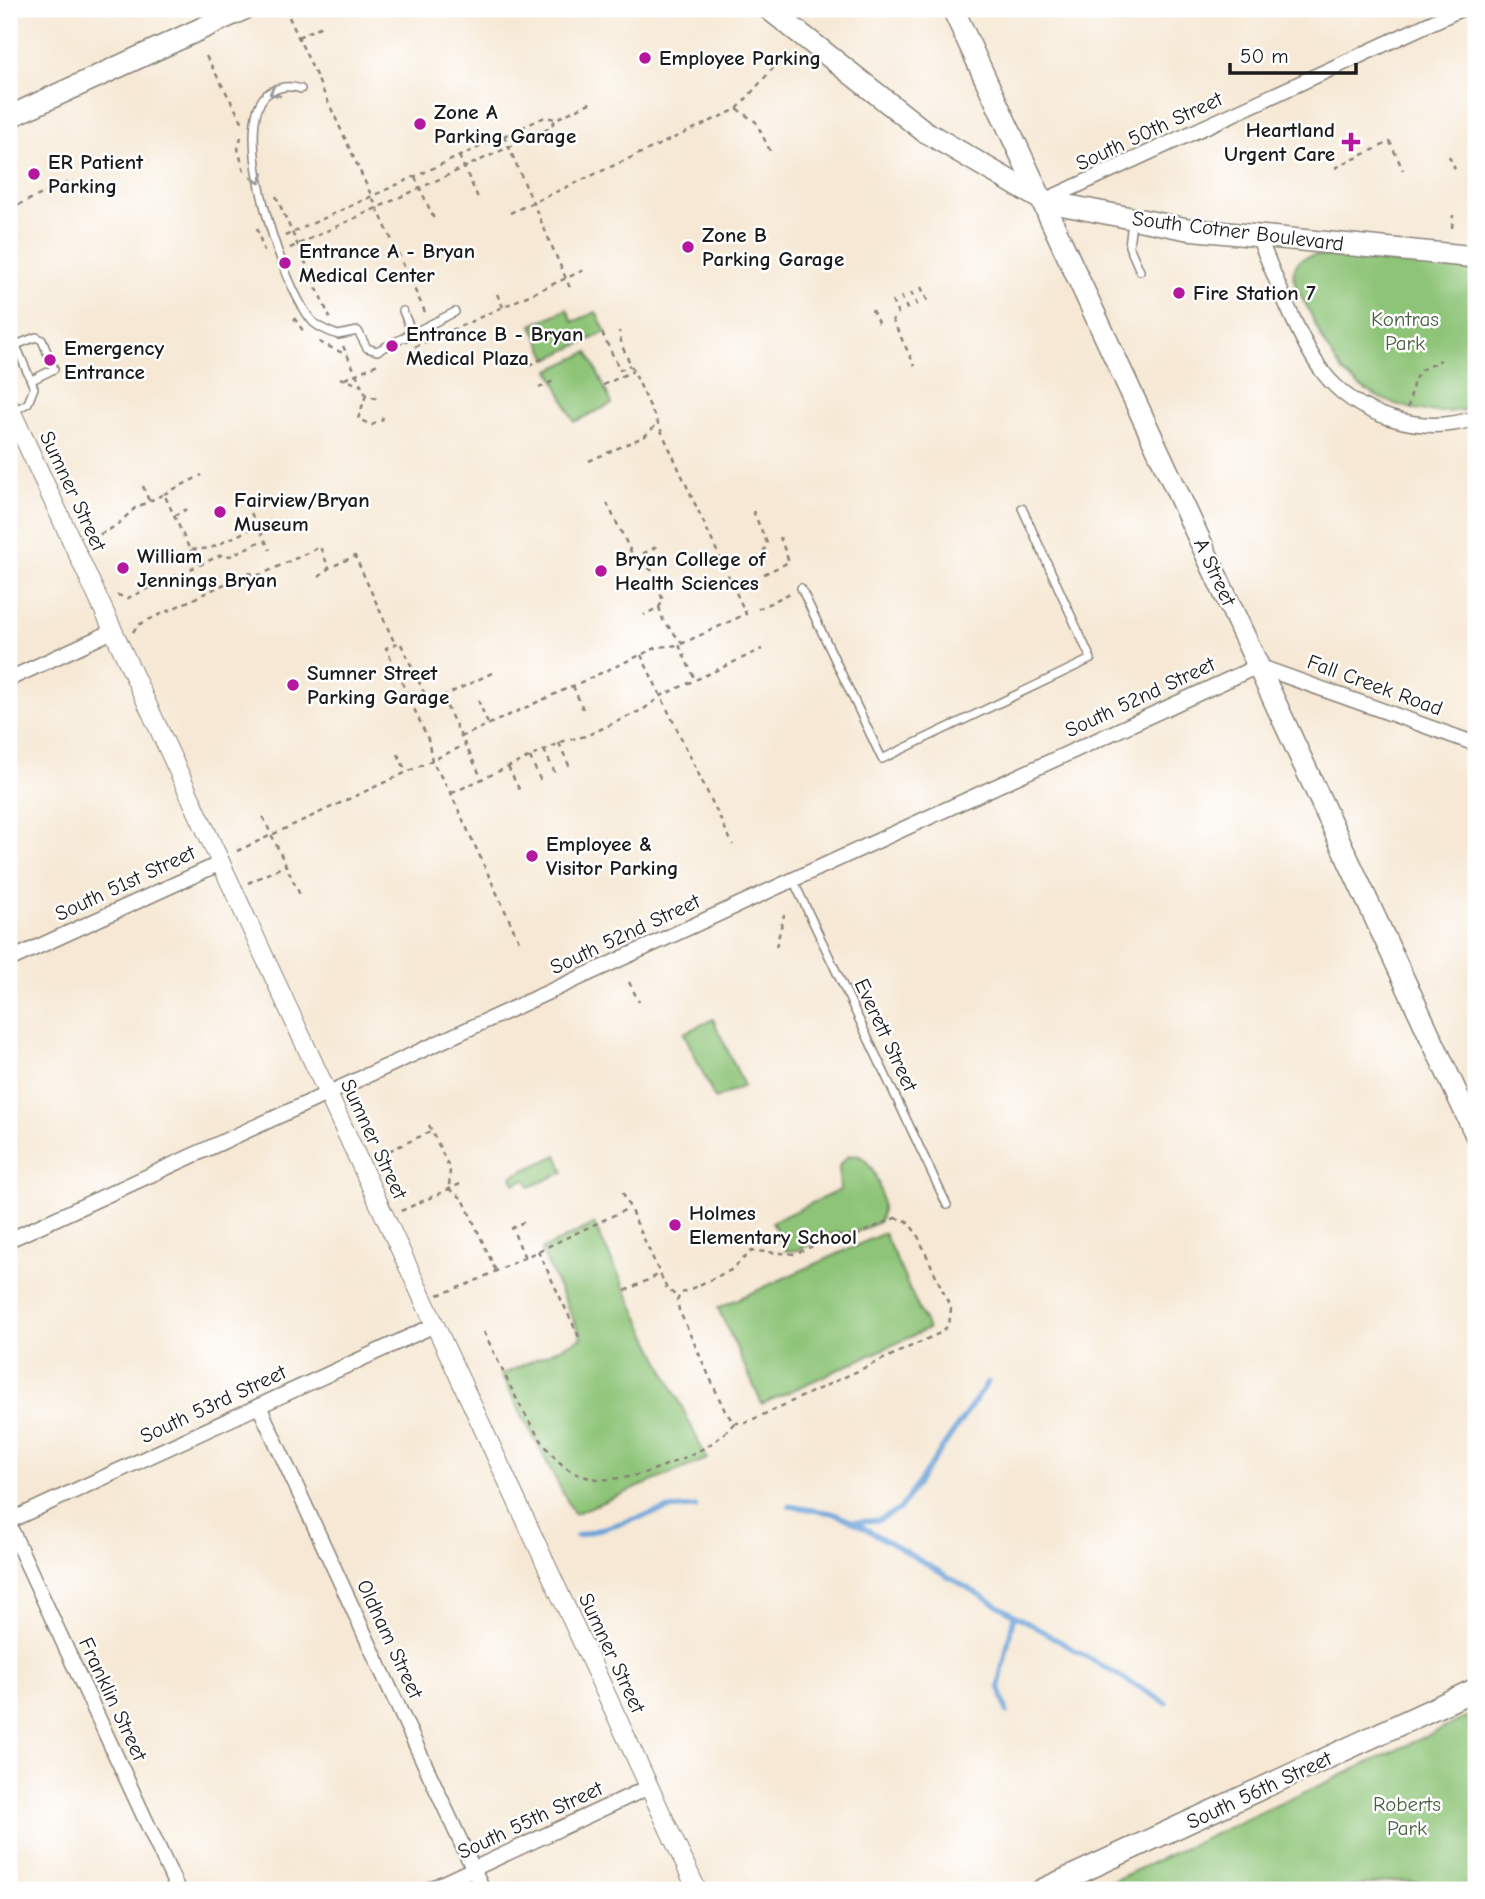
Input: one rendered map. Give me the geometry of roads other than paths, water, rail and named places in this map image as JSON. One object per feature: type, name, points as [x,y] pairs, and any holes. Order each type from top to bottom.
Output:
[{"type":"main road","points":[[9,117],[244,9]]},
{"type":"main road","name":"South Cotner Boulevard","points":[[769,9],[924,131],[1044,201],[1132,219],[1258,236],[1476,257]]},
{"type":"main road","name":"A Street","points":[[953,9],[1476,1135]]},
{"type":"main road","name":"South 56th Street","points":[[1042,1890],[1476,1689]]},
{"type":"street","name":"South 50th Street","points":[[1044,201],[1094,181],[1461,9]]},
{"type":"street","points":[[1258,236],[1321,370],[1351,399],[1374,412],[1405,422],[1449,424],[1476,418]]},
{"type":"street","name":"Sumner Street","points":[[10,409],[697,1890]]},
{"type":"street","points":[[9,679],[113,631]]},
{"type":"street","name":"Fall Creek Road","points":[[1258,666],[1476,744]]},
{"type":"street","name":"South 52nd Street","points":[[9,1240],[1258,666]]},
{"type":"street","name":"South 51st Street","points":[[9,960],[221,863]]},
{"type":"street","name":"South 53rd Street","points":[[9,1523],[435,1325]]},
{"type":"street","name":"Oldham Street","points":[[259,1406],[483,1890]]},
{"type":"street","name":"Franklin Street","points":[[9,1523],[178,1890]]},
{"type":"street","name":"South 55th Street","points":[[428,1890],[649,1787]]},
{"type":"lane","points":[[301,89],[284,86],[263,97],[256,112],[254,147],[255,171],[274,242],[309,316],[322,328],[338,335],[358,331],[367,348],[377,351],[455,312]]},
{"type":"lane","points":[[1132,219],[1129,246],[1140,271]]},
{"type":"lane","points":[[403,311],[410,328],[407,338]]},
{"type":"lane","points":[[9,329],[32,380],[34,392],[31,400],[10,409]]},
{"type":"lane","points":[[16,345],[36,337],[42,340],[54,369],[32,380]]},
{"type":"lane","points":[[801,588],[881,759],[1091,659],[1022,508]]},
{"type":"lane","name":"Everett Street","points":[[793,880],[947,1205]]},
{"type":"waterway","points":[[854,1522],[879,1520],[900,1509],[988,1382]]},
{"type":"waterway","points":[[789,1506],[832,1513],[854,1522],[1166,1703]]},
{"type":"waterway","points":[[577,1536],[668,1509],[696,1507]]},
{"type":"waterway","points":[[1007,1712],[999,1686],[1014,1615]]},
{"type":"place","name":"Employee Parking","points":[[645,58]]},
{"type":"place","name":"Zone A Parking Garage","points":[[420,124]]},
{"type":"place","name":"Heartland Urgent Care","points":[[1351,142]]},
{"type":"place","name":"ER Patient Parking","points":[[34,174]]},
{"type":"place","name":"Zone B Parking Garage","points":[[688,247]]},
{"type":"place","name":"Entrance A - Bryan Medical Center","points":[[285,263]]},
{"type":"place","name":"Fire Station 7","points":[[1179,293]]},
{"type":"place","name":"Entrance B - Bryan Medical Plaza","points":[[392,346]]},
{"type":"place","name":"Emergency Entrance","points":[[50,360]]},
{"type":"place","name":"Fairview/Bryan Museum","points":[[220,512]]},
{"type":"place","name":"William Jennings Bryan","points":[[123,568]]},
{"type":"place","name":"Bryan College of Health Sciences","points":[[601,571]]},
{"type":"place","name":"Sumner Street Parking Garage","points":[[293,685]]},
{"type":"place","name":"Employee & Visitor Parking","points":[[532,856]]},
{"type":"place","name":"Holmes Elementary School","points":[[675,1225]]},
{"type":"park label","name":"Kontras Park","points":[[1405,331]]},
{"type":"park label","name":"Roberts Park","points":[[1407,1816]]}]
